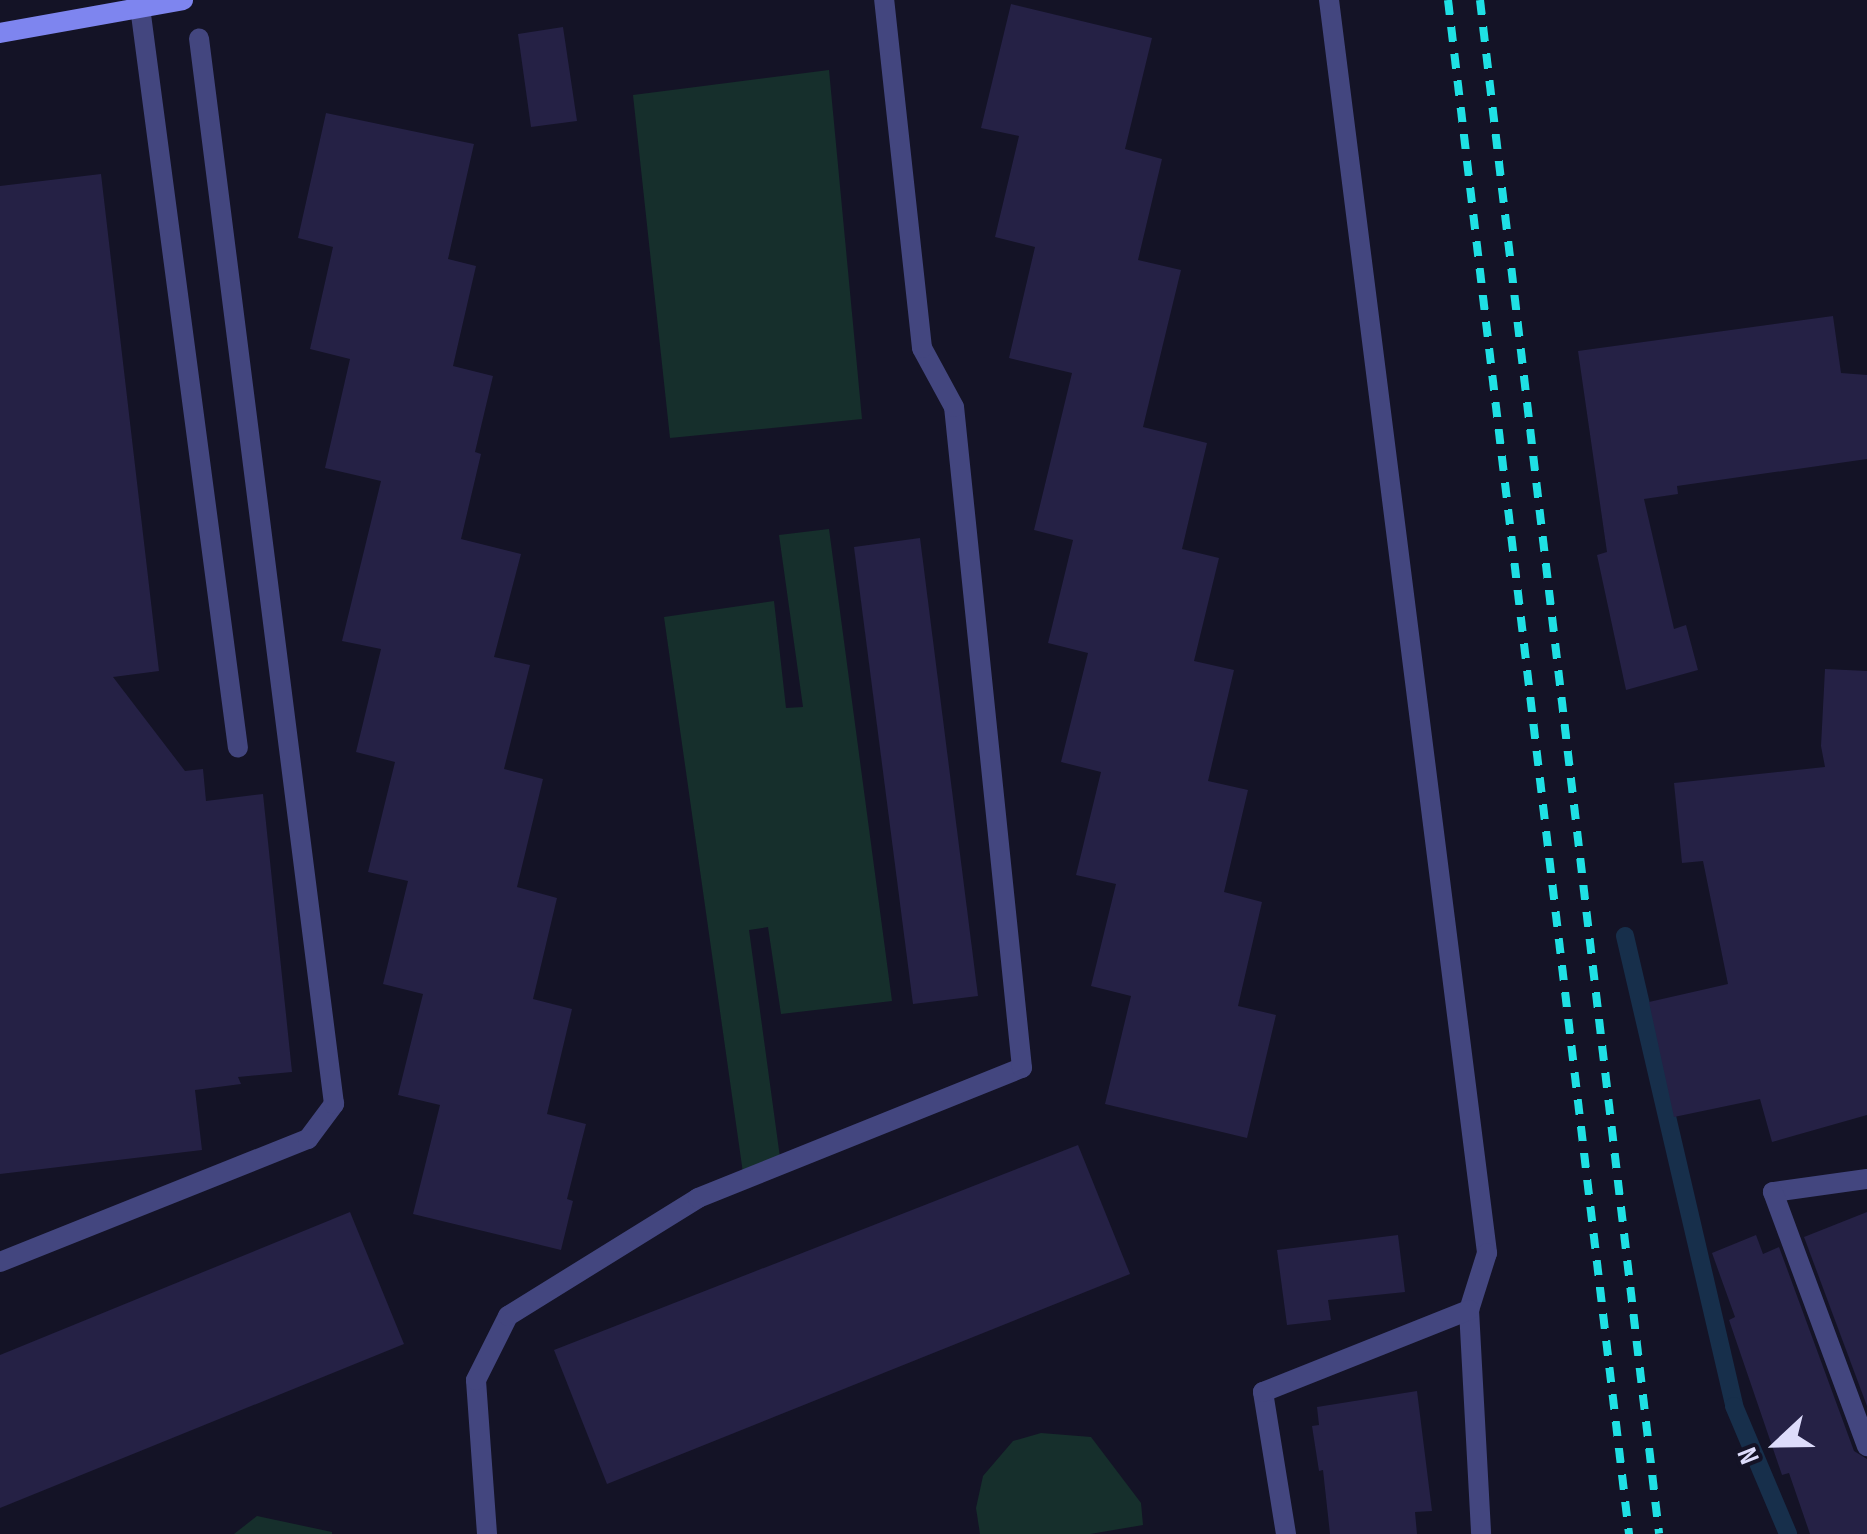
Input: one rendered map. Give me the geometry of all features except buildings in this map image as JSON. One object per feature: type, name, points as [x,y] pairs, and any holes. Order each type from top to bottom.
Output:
[{"type":"street","points":[[0,33],[183,0]]},
{"type":"street","points":[[487,1534],[476,1380],[508,1316],[698,1198],[1022,1068],[954,407],[922,348],[884,0]]},
{"type":"street","points":[[1329,0],[1487,1253],[1469,1310],[1482,1534]]},
{"type":"street","points":[[140,7],[238,748]]},
{"type":"street","points":[[0,1262],[308,1138],[334,1104],[199,39]]},
{"type":"street","points":[[1867,1179],[1773,1192],[1867,1446]]},
{"type":"street","points":[[1286,1534],[1262,1392],[1469,1310]]},
{"type":"green space","points":[[829,70],[862,419],[670,438],[633,95]]},
{"type":"green space","points":[[829,529],[892,1001],[781,1014],[768,927],[749,930],[781,1165],[744,1180],[664,617],[774,601],[786,708],[803,707],[779,535]]},
{"type":"green space","points":[[1041,1433],[1091,1437],[1141,1503],[1143,1525],[1090,1534],[980,1534],[976,1508],[983,1476],[1013,1441]]},
{"type":"green space","points":[[257,1516],[332,1532],[332,1534],[234,1534]]},
{"type":"waterway","points":[[1625,936],[1734,1406],[1788,1534]]},
{"type":"railway","points":[[1448,0],[1629,1534]]},
{"type":"railway","points":[[1480,0],[1659,1534]]}]
